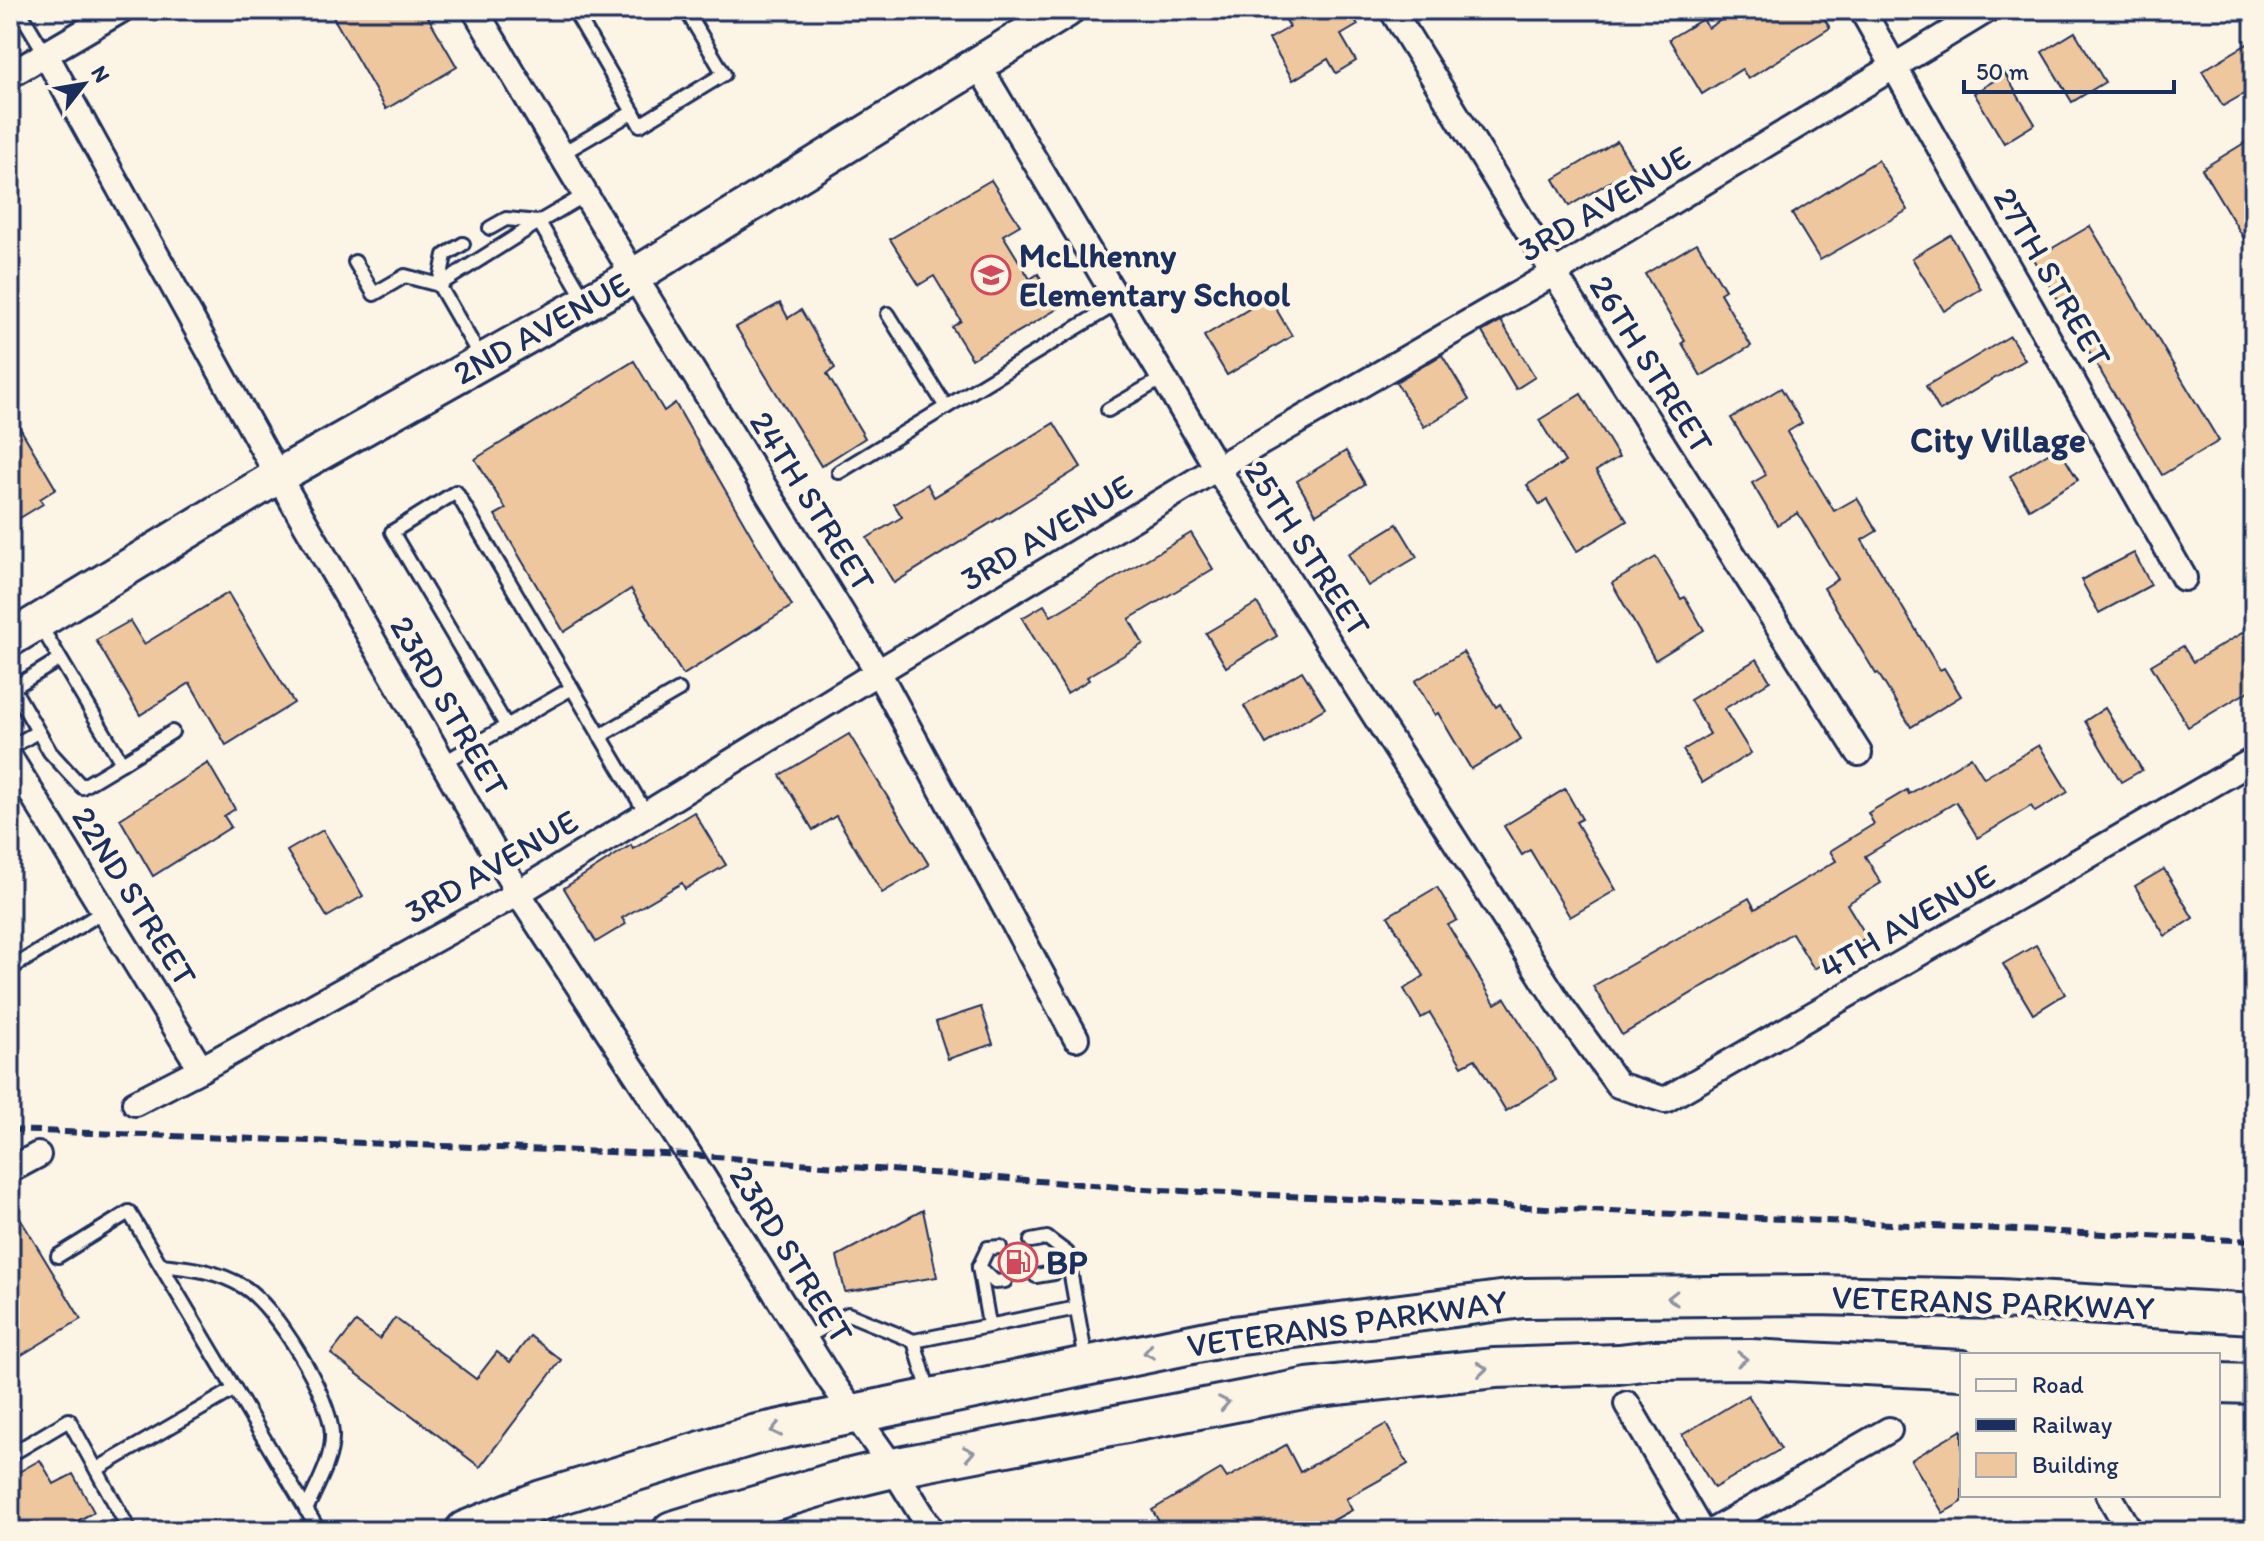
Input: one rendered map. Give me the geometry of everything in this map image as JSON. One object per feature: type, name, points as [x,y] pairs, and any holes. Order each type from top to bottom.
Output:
[{"type":"main road","name":"2ND AVENUE","points":[[24,630],[278,476],[634,276],[1066,10]]},
{"type":"main road","name":"VETERANS PARKWAY","points":[[465,1531],[542,1500],[757,1434],[1226,1337],[1523,1298],[1859,1296],[2000,1299],[2254,1314]]},
{"type":"main road","name":"VETERANS PARKWAY","points":[[672,1531],[835,1482],[893,1468],[1308,1388],[1495,1368],[1652,1360],[1751,1359],[1960,1370]]},
{"type":"main road","points":[[2220,1383],[2254,1384]]},
{"type":"street","points":[[10,75],[121,10]]},
{"type":"street","name":"24TH STREET","points":[[475,10],[634,276],[878,672],[1076,1038]]},
{"type":"street","name":"26TH STREET","points":[[1392,10],[1554,273],[1859,753]]},
{"type":"street","name":"27TH STREET","points":[[1862,10],[2184,578]]},
{"type":"street","name":"3RD AVENUE","points":[[135,1103],[518,893],[1217,468],[1554,273],[1987,10]]},
{"type":"street","name":"23RD STREET","points":[[46,55],[278,476],[518,893],[932,1531]]},
{"type":"street","name":"25TH STREET","points":[[977,63],[1217,468],[1558,1002],[1598,1059]]},
{"type":"street","name":"22ND STREET","points":[[10,757],[201,1069]]},
{"type":"street","name":"4TH AVENUE","points":[[1598,1059],[1618,1085],[1665,1100],[2254,760]]},
{"type":"street","points":[[10,1170],[38,1155]]},
{"type":"street","points":[[1627,1404],[1701,1531]]},
{"type":"street","points":[[1713,1531],[1889,1430]]},
{"type":"street","points":[[2110,1497],[2130,1531]]},
{"type":"lane","points":[[19,10],[46,55]]},
{"type":"lane","points":[[574,10],[640,125],[724,74],[686,10]]},
{"type":"lane","points":[[561,154],[633,112]]},
{"type":"lane","points":[[355,262],[374,294],[405,276],[439,285],[585,195]]},
{"type":"lane","points":[[490,228],[506,219],[539,222]]},
{"type":"lane","points":[[539,222],[587,303]]},
{"type":"lane","points":[[463,244],[445,255],[439,285],[483,361]]},
{"type":"lane","points":[[839,472],[1119,302]]},
{"type":"lane","points":[[888,314],[946,407]]},
{"type":"lane","points":[[1108,410],[1163,378]]},
{"type":"lane","points":[[507,727],[392,532],[456,492],[646,813]]},
{"type":"lane","points":[[24,630],[60,659],[122,763]]},
{"type":"lane","points":[[60,659],[13,688],[82,787],[172,732]]},
{"type":"lane","points":[[443,763],[572,688]]},
{"type":"lane","points":[[600,736],[679,690]]},
{"type":"lane","points":[[67,700],[80,692]]},
{"type":"lane","points":[[10,757],[37,723]]},
{"type":"lane","points":[[86,731],[99,723]]},
{"type":"lane","points":[[10,969],[104,911]]},
{"type":"lane","points":[[58,1256],[129,1212],[319,1531]]},
{"type":"lane","points":[[1031,1241],[1047,1238],[1067,1253],[1087,1365]]},
{"type":"lane","points":[[989,1324],[979,1267],[988,1248],[1000,1247]]},
{"type":"lane","points":[[1036,1276],[1054,1273],[1067,1253]]},
{"type":"lane","points":[[161,1265],[207,1270],[246,1288],[281,1325],[306,1364],[324,1403],[332,1434],[326,1463],[306,1510]]},
{"type":"lane","points":[[979,1267],[995,1282],[1005,1281]]},
{"type":"lane","points":[[805,1338],[848,1314],[914,1341],[1077,1308]]},
{"type":"lane","points":[[914,1341],[931,1399]]},
{"type":"lane","points":[[97,1469],[235,1389]]},
{"type":"lane","points":[[10,1455],[69,1420],[130,1531]]},
{"type":"building","points":[[329,10],[424,10],[457,67],[386,109]]},
{"type":"building","points":[[1280,10],[1349,10],[1358,25],[1341,35],[1356,61],[1336,73],[1328,59],[1293,80],[1269,39],[1290,27]]},
{"type":"building","points":[[1737,10],[1819,10],[1830,28],[1748,79],[1742,69],[1702,94],[1669,39],[1703,19],[1708,28]]},
{"type":"building","points":[[2075,32],[2105,82],[2072,102],[2042,52]]},
{"type":"building","points":[[2254,40],[2254,88],[2223,106],[2202,71]]},
{"type":"building","points":[[2005,74],[2035,124],[2004,143],[1974,93]]},
{"type":"building","points":[[2254,137],[2254,255],[2202,169]]},
{"type":"building","points":[[1617,141],[1633,168],[1569,206],[1554,179]]},
{"type":"building","points":[[1878,160],[1908,210],[1820,260],[1792,214]]},
{"type":"building","points":[[991,180],[1020,225],[1003,235],[1030,279],[1038,274],[1059,308],[972,359],[952,327],[961,321],[934,276],[919,285],[890,239]]},
{"type":"building","points":[[2090,226],[2219,441],[2162,475],[2034,259]]},
{"type":"building","points":[[1951,235],[1981,289],[1944,311],[1912,258]]},
{"type":"building","points":[[1697,243],[1725,290],[1720,293],[1751,346],[1701,376],[1682,343],[1685,341],[1645,274]]},
{"type":"building","points":[[1269,297],[1292,336],[1227,375],[1204,336]]},
{"type":"building","points":[[780,303],[788,318],[801,310],[835,368],[827,374],[865,438],[821,466],[736,327]]},
{"type":"building","points":[[1501,321],[1535,377],[1516,389],[1482,332]]},
{"type":"building","points":[[2010,336],[2025,360],[1940,411],[1926,386]]},
{"type":"building","points":[[1442,355],[1469,400],[1424,427],[1396,382]]},
{"type":"building","points":[[634,361],[664,411],[675,403],[792,606],[683,675],[631,589],[564,632],[495,515],[506,509],[475,459]]},
{"type":"building","points":[[1781,388],[1802,423],[1787,432],[1834,511],[1857,498],[1877,531],[1862,540],[1940,670],[1944,668],[1961,696],[1911,727],[1824,588],[1838,579],[1798,513],[1777,525],[1752,483],[1766,475],[1731,418]]},
{"type":"building","points":[[1581,394],[1619,457],[1596,471],[1627,521],[1577,551],[1547,500],[1540,505],[1527,485],[1565,462],[1539,420]]},
{"type":"building","points":[[10,411],[56,489],[40,499],[43,504],[10,524]]},
{"type":"building","points":[[1054,423],[1081,467],[894,583],[867,538],[902,517],[894,504],[927,484],[934,497]]},
{"type":"building","points":[[2058,447],[2078,480],[2029,509],[2010,476]]},
{"type":"building","points":[[1346,451],[1365,484],[1316,514],[1297,481]]},
{"type":"building","points":[[1397,524],[1417,557],[1368,586],[1348,554]]},
{"type":"building","points":[[1191,533],[1213,569],[1129,619],[1143,644],[1087,677],[1089,680],[1067,693],[1022,618],[1044,605],[1051,616]]},
{"type":"building","points":[[2134,553],[2151,585],[2099,613],[2081,580]]},
{"type":"building","points":[[1656,557],[1704,630],[1655,660],[1612,583]]},
{"type":"building","points":[[228,593],[294,703],[226,745],[190,683],[140,715],[96,640],[130,621],[144,644]]},
{"type":"building","points":[[1257,603],[1277,636],[1226,667],[1206,633]]},
{"type":"building","points":[[2254,626],[2254,688],[2188,727],[2151,665],[2183,646],[2193,662]]},
{"type":"building","points":[[1463,652],[1496,707],[1500,704],[1521,739],[1471,769],[1415,681]]},
{"type":"building","points":[[1757,659],[1770,681],[1724,709],[1751,753],[1702,783],[1683,750],[1710,734],[1690,700]]},
{"type":"building","points":[[1302,671],[1325,708],[1266,744],[1244,706]]},
{"type":"building","points":[[2105,708],[2142,770],[2121,782],[2085,721]]},
{"type":"building","points":[[849,734],[929,865],[882,893],[836,816],[813,830],[780,775]]},
{"type":"building","points":[[2039,745],[2068,792],[2035,812],[2031,806],[1978,838],[1956,802],[1865,856],[1881,883],[1847,904],[1867,937],[1814,969],[1792,933],[1622,1035],[1593,986],[1749,898],[1755,909],[1836,861],[1830,851],[1874,824],[1868,813],[1907,790],[1909,794],[1971,757],[1984,778]]},
{"type":"building","points":[[208,763],[235,809],[224,816],[231,827],[153,876],[120,819]]},
{"type":"building","points":[[1565,789],[1582,819],[1576,822],[1616,890],[1570,917],[1530,850],[1522,855],[1504,826]]},
{"type":"building","points":[[694,812],[726,865],[685,889],[682,883],[622,918],[626,924],[596,942],[564,888],[631,845],[633,849]]},
{"type":"building","points":[[323,830],[363,896],[327,917],[287,851]]},
{"type":"building","points":[[2164,869],[2193,918],[2165,936],[2135,886]]},
{"type":"building","points":[[1437,887],[1457,920],[1448,925],[1495,1004],[1505,998],[1556,1080],[1506,1111],[1475,1059],[1462,1066],[1430,1013],[1421,1018],[1404,989],[1424,976],[1388,916]]},
{"type":"building","points":[[2036,945],[2065,994],[2033,1014],[2003,964]]},
{"type":"building","points":[[981,1007],[993,1044],[948,1059],[936,1022]]},
{"type":"building","points":[[10,1202],[81,1319],[10,1362]]},
{"type":"building","points":[[923,1210],[937,1277],[845,1292],[837,1256]]},
{"type":"building","points":[[395,1318],[476,1379],[497,1352],[510,1362],[530,1336],[561,1360],[480,1467],[331,1354],[356,1322],[379,1339]]},
{"type":"building","points":[[1748,1395],[1781,1449],[1714,1488],[1682,1435]]},
{"type":"building","points":[[1386,1424],[1408,1464],[1346,1499],[1352,1510],[1314,1531],[1165,1531],[1152,1510],[1221,1469],[1227,1478],[1286,1445],[1300,1472]]},
{"type":"building","points":[[1960,1431],[1962,1502],[1943,1513],[1911,1460]]},
{"type":"building","points":[[40,1460],[54,1484],[73,1474],[94,1512],[59,1531],[10,1531],[10,1477]]},
{"type":"railway","points":[[10,1130],[689,1155],[1160,1190],[2254,1241]]},
{"type":"place","name":"McLlhenny Elementary School","points":[[991,275]]},
{"type":"place","name":"BP","points":[[1018,1262]]},
{"type":"district","name":"City Village","points":[[1998,439]]}]
